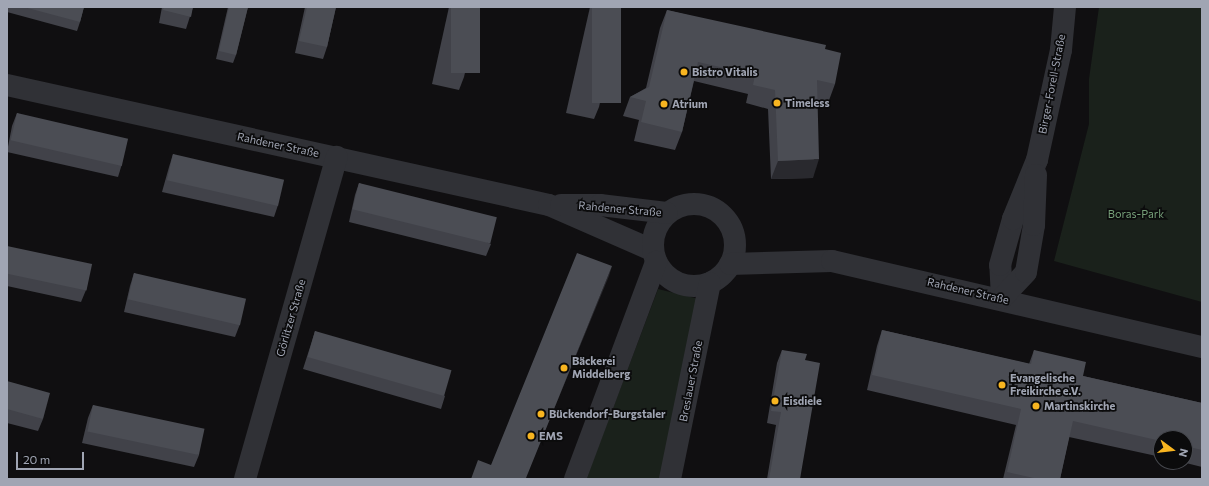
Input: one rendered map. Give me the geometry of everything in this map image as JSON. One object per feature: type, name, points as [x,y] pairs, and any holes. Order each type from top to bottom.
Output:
[{"type":"street","name":"Birger-Forell-Straße","points":[[1002,298],[1026,272],[1034,225],[1037,160],[1061,50],[1065,7]]},
{"type":"street","name":"Rahdener Straße","points":[[7,85],[337,156],[548,205],[654,256]]},
{"type":"street","name":"Görlitzer Straße","points":[[245,479],[337,156]]},
{"type":"street","points":[[575,479],[654,256],[653,236],[667,213],[692,203],[718,211],[734,234],[735,249],[730,264],[710,283],[694,286],[679,283],[666,275],[654,256]]},
{"type":"street","name":"Rahdener Straße","points":[[548,205],[600,204],[667,213]]},
{"type":"street","name":"Rahdener Straße","points":[[730,264],[832,261],[1002,298],[1202,347]]},
{"type":"street","name":"Breslauer Straße","points":[[670,479],[710,283]]},
{"type":"green space","name":"Boras-Park","points":[[1099,7],[1202,7],[1202,302],[1054,261],[1089,124],[1089,79]]},
{"type":"green space","points":[[658,289],[699,299],[662,479],[586,479]]},
{"type":"building","points":[[24,7],[84,7],[80,22]]},
{"type":"building","points":[[164,7],[193,7],[191,17],[163,10]]},
{"type":"building","points":[[229,7],[248,7],[236,55],[219,51]]},
{"type":"building","points":[[307,7],[336,7],[327,47],[299,41]]},
{"type":"building","points":[[451,7],[480,7],[480,73],[451,73]]},
{"type":"building","points":[[592,7],[621,7],[621,103],[592,103]]},
{"type":"building","name":"Atrium","points":[[667,10],[826,45],[825,49],[841,53],[835,84],[817,80],[819,159],[778,161],[775,90],[753,85],[755,75],[698,62],[682,132],[641,122],[646,101],[630,97],[649,87]]},
{"type":"building","points":[[17,113],[128,139],[122,166],[11,140]]},
{"type":"building","points":[[173,154],[284,180],[278,206],[167,180]]},
{"type":"building","points":[[359,183],[497,217],[490,244],[352,209]]},
{"type":"building","points":[[7,246],[92,264],[86,290],[7,274]]},
{"type":"building","points":[[577,253],[612,266],[526,478],[529,479],[471,479],[478,460],[491,465]]},
{"type":"building","points":[[134,273],[246,299],[240,325],[128,299]]},
{"type":"building","name":"Martinskirche","points":[[882,330],[1031,364],[1034,350],[1086,362],[1083,376],[1202,403],[1202,450],[1193,448],[1193,430],[1153,430],[1153,439],[1073,421],[1060,479],[1038,479],[1007,472],[1021,409],[872,375]]},
{"type":"building","points":[[315,331],[451,370],[444,396],[308,357]]},
{"type":"building","points":[[782,350],[807,354],[805,360],[820,363],[800,479],[769,479],[781,412],[771,411]]},
{"type":"building","points":[[7,381],[50,393],[43,419],[7,409]]},
{"type":"building","points":[[93,405],[205,429],[199,455],[87,431]]},
{"type":"place","name":"Bistro Vitalis","points":[[684,72]]},
{"type":"place","name":"Timeless","points":[[777,103]]},
{"type":"place","name":"Atrium","points":[[664,104]]},
{"type":"place","name":"Bäckerei Middelberg","points":[[564,368]]},
{"type":"place","name":"Evangelische Freikirche e.V.","points":[[1002,385]]},
{"type":"place","name":"Eisdiele","points":[[775,401]]},
{"type":"place","name":"Martinskirche","points":[[1036,406]]},
{"type":"place","name":"Bückendorf-Burgstaler","points":[[541,414]]},
{"type":"place","name":"EMS","points":[[531,436]]}]
